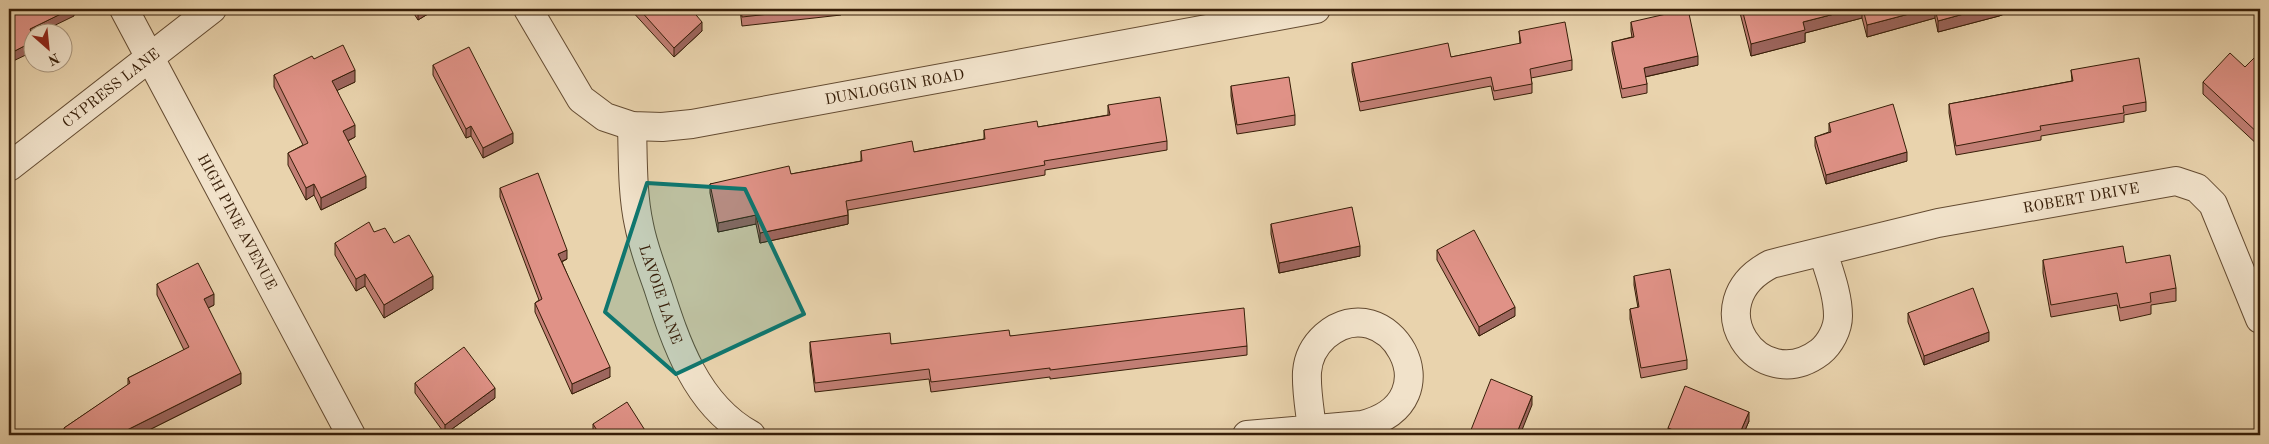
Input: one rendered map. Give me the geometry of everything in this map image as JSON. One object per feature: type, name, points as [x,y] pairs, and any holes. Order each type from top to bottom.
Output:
[{"type":"street","name":"HIGH PINE AVENUE","points":[[124,9],[352,435]]},
{"type":"street","name":"CYPRESS LANE","points":[[9,167],[212,9]]},
{"type":"street","name":"DUNLOGGIN ROAD","points":[[528,9],[581,99],[604,117],[632,126],[662,127],[692,124],[1316,9]]},
{"type":"street","name":"LAVOIE LANE","points":[[632,126],[635,201],[639,225],[673,334],[684,361],[701,388],[719,411],[751,435]]},
{"type":"street","name":"ROBERT DRIVE","points":[[1824,252],[1938,223],[2176,181],[2196,188],[2213,204],[2260,319]]},
{"type":"street","points":[[1247,435],[1312,429]]},
{"type":"highlighted area","points":[[647,183],[745,189],[804,314],[676,374],[605,312]]},
{"type":"building","points":[[71,9],[44,22],[22,22],[22,47],[9,54],[9,10]]},
{"type":"building","points":[[639,9],[691,9],[702,22],[674,48]]},
{"type":"building","points":[[741,9],[815,9],[742,17]]},
{"type":"building","points":[[1688,9],[1698,56],[1644,68],[1647,84],[1622,89],[1612,42],[1634,37],[1631,22]]},
{"type":"building","points":[[1742,9],[1854,9],[1803,22],[1805,30],[1751,44]]},
{"type":"building","points":[[1863,9],[1928,9],[1867,25]]},
{"type":"building","points":[[1935,9],[1982,9],[1938,21]]},
{"type":"building","points":[[1565,22],[1572,60],[1530,69],[1532,84],[1494,91],[1491,77],[1360,102],[1352,63],[1448,43],[1451,57],[1521,43],[1519,31]]},
{"type":"building","points":[[343,45],[355,70],[332,81],[355,125],[343,131],[366,176],[321,198],[314,184],[306,188],[288,153],[308,143],[274,75],[312,56],[314,59]]},
{"type":"building","points":[[469,47],[513,133],[483,148],[471,126],[466,129],[433,65]]},
{"type":"building","points":[[2230,53],[2245,67],[2260,54],[2260,135],[2203,82]]},
{"type":"building","points":[[2139,58],[2146,102],[2123,106],[2124,113],[2040,126],[2041,130],[1956,146],[1949,104],[2073,81],[2071,70]]},
{"type":"building","points":[[1289,77],[1295,115],[1237,125],[1231,86]]},
{"type":"building","points":[[1160,97],[1167,141],[1044,161],[1045,165],[846,201],[848,215],[760,233],[756,215],[718,223],[710,184],[789,166],[791,174],[862,161],[861,151],[912,141],[914,152],[985,139],[984,130],[1037,121],[1038,127],[1110,115],[1108,105]]},
{"type":"building","points":[[1893,104],[1907,152],[1826,175],[1815,137],[1831,132],[1829,123]]},
{"type":"building","points":[[538,173],[567,250],[558,254],[610,367],[572,384],[535,303],[542,299],[500,188]]},
{"type":"building","points":[[1352,207],[1360,246],[1279,263],[1271,224]]},
{"type":"building","points":[[369,222],[374,232],[385,228],[394,243],[409,235],[433,276],[384,305],[365,274],[356,279],[335,243]]},
{"type":"building","points":[[1474,230],[1515,307],[1479,327],[1437,250]]},
{"type":"building","points":[[2123,246],[2126,263],[2170,255],[2176,288],[2150,293],[2151,302],[2120,308],[2117,293],[2051,305],[2043,260]]},
{"type":"building","points":[[198,263],[214,294],[204,299],[241,373],[127,430],[130,435],[68,435],[64,428],[130,383],[128,378],[189,347],[157,284]]},
{"type":"building","points":[[1670,269],[1687,360],[1641,368],[1630,309],[1639,307],[1634,276]]},
{"type":"building","points":[[1973,288],[1989,332],[1924,356],[1908,313]]},
{"type":"building","points":[[1244,308],[1247,346],[1050,370],[1050,368],[931,382],[929,369],[815,383],[810,342],[890,333],[891,344],[1009,330],[1010,336]]},
{"type":"building","points":[[464,347],[495,388],[445,425],[415,383]]},
{"type":"building","points":[[1491,379],[1532,396],[1516,435],[1469,435]]},
{"type":"building","points":[[1685,386],[1749,412],[1739,435],[1686,435],[1668,428]]},
{"type":"building","points":[[627,402],[648,435],[600,435],[593,424]]}]
